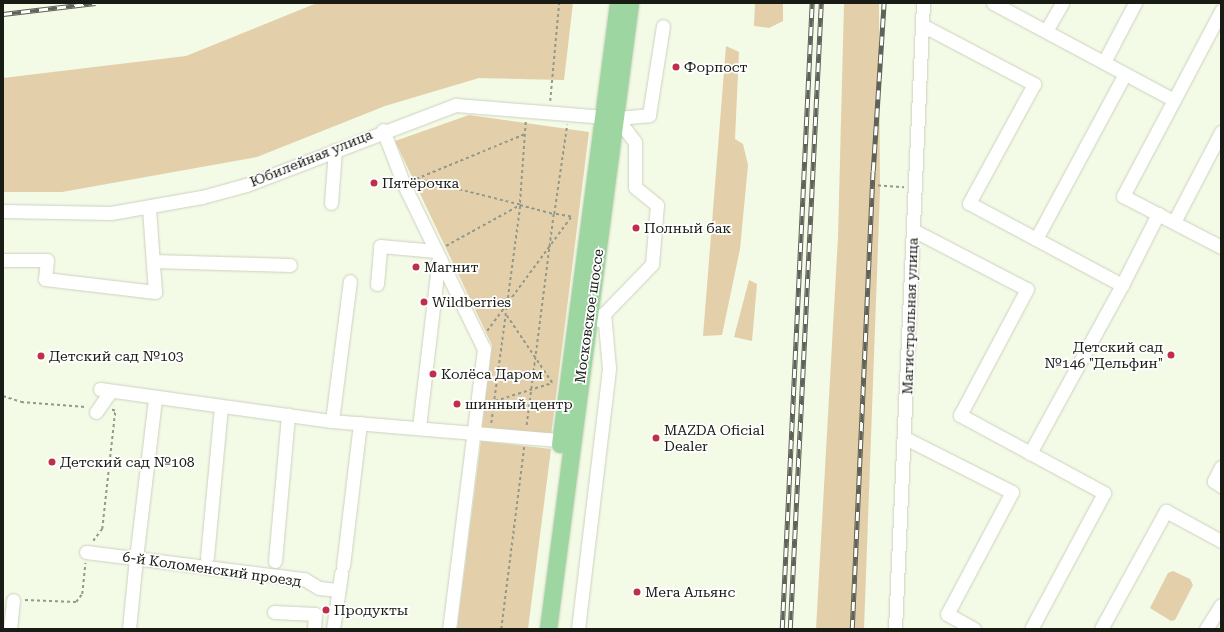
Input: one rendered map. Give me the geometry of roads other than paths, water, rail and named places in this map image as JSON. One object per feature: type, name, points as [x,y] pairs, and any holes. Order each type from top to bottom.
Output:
[{"type":"main road","name":"Московское шоссе","points":[[548,629],[610,118],[618,3]]},
{"type":"main road","name":"Московское шоссе","points":[[537,629],[560,440],[610,118],[630,3]]},
{"type":"street","name":"Магистральная улица","points":[[895,629],[905,438],[923,3]]},
{"type":"street","points":[[993,3],[1174,100]]},
{"type":"street","points":[[1046,31],[1062,3]]},
{"type":"street","points":[[1104,62],[1135,3]]},
{"type":"street","points":[[1221,11],[1123,196],[1221,247]]},
{"type":"street","points":[[922,25],[1034,84],[969,203],[1122,285]]},
{"type":"street","name":"Юбилейная улица","points":[[3,212],[110,213],[149,209],[246,185],[383,130],[456,105],[549,111],[568,115],[610,118],[649,115],[662,26]]},
{"type":"street","points":[[1036,239],[1125,74]]},
{"type":"street","points":[[585,334],[652,264],[657,204],[635,187],[635,142],[610,118]]},
{"type":"street","points":[[383,130],[438,254],[484,349],[472,433],[449,629]]},
{"type":"street","points":[[1174,222],[1221,132]]},
{"type":"street","points":[[331,203],[336,150]]},
{"type":"street","points":[[3,260],[47,260],[45,279],[155,292],[149,209]]},
{"type":"street","points":[[1030,453],[1122,285],[1158,214]]},
{"type":"street","points":[[913,230],[1027,289],[960,415],[1104,493],[1031,629]]},
{"type":"street","points":[[377,284],[380,246],[438,254]]},
{"type":"street","points":[[419,427],[438,254]]},
{"type":"street","points":[[153,262],[290,265]]},
{"type":"street","points":[[332,420],[350,281]]},
{"type":"street","points":[[578,629],[609,368],[604,313]]},
{"type":"street","points":[[98,409],[105,390],[155,398],[332,420],[419,427],[490,436],[525,436],[560,440]]},
{"type":"street","points":[[129,629],[136,554],[155,398]]},
{"type":"street","points":[[207,557],[221,406]]},
{"type":"street","points":[[275,561],[288,415]]},
{"type":"street","points":[[333,629],[337,590],[342,570],[360,423]]},
{"type":"street","points":[[905,438],[1012,492],[947,614],[974,629]]},
{"type":"street","points":[[1221,467],[1214,481],[1221,486]]},
{"type":"street","points":[[1101,629],[1166,511],[1221,541]]},
{"type":"street","name":"6-й Коломенский проезд","points":[[86,552],[136,554],[304,579],[319,588],[337,590]]},
{"type":"street","points":[[10,629],[13,600]]},
{"type":"street","points":[[1206,629],[1221,604]]},
{"type":"street","points":[[274,612],[315,614],[314,629]]},
{"type":"railway","points":[[3,14],[95,3]]},
{"type":"railway","points":[[782,629],[812,3]]},
{"type":"railway","points":[[790,629],[821,3]]},
{"type":"railway","points":[[852,629],[873,171],[884,3]]},
{"type":"place","name":"Форпост","points":[[676,67]]},
{"type":"place","name":"Пятёрочка","points":[[374,183]]},
{"type":"place","name":"Полный бак","points":[[636,228]]},
{"type":"place","name":"Магнит","points":[[416,267]]},
{"type":"place","name":"Wildberries","points":[[424,302]]},
{"type":"place","name":"Детский сад №146 \"Дельфин\"","points":[[1171,355]]},
{"type":"place","name":"Детский сад №103","points":[[41,356]]},
{"type":"place","name":"Колёса Даром","points":[[433,374]]},
{"type":"place","name":"шинный центр","points":[[457,404]]},
{"type":"place","name":"MAZDA Oficial Dealer","points":[[656,438]]},
{"type":"place","name":"Детский сад №108","points":[[52,462]]},
{"type":"place","name":"Мега Альянс","points":[[637,592]]},
{"type":"place","name":"Продукты","points":[[326,610]]}]
